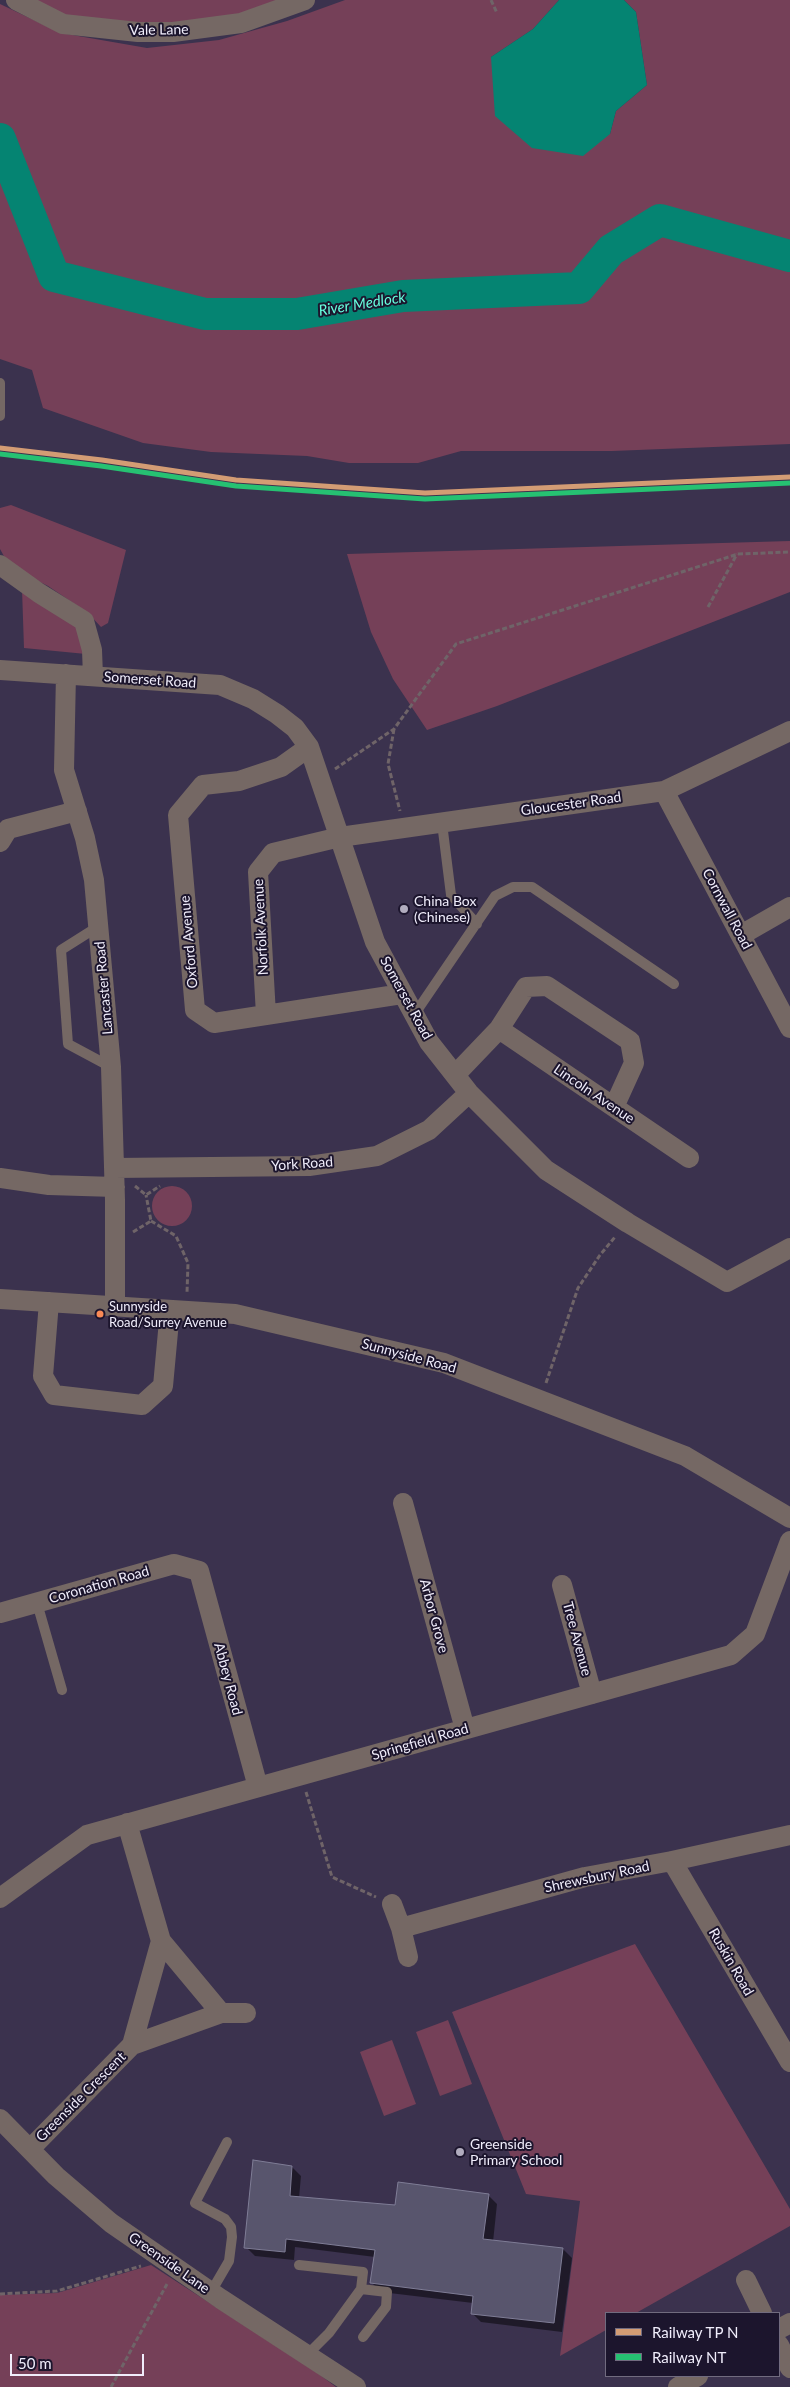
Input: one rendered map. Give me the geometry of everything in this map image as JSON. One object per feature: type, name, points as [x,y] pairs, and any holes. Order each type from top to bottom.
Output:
[{"type":"street","name":"Vale Lane","points":[[16,0],[63,24],[138,32],[173,32],[241,23],[305,0]]},
{"type":"street","points":[[0,565],[84,621],[92,650],[93,676]]},
{"type":"street","name":"Somerset Road","points":[[0,670],[220,685],[254,699],[277,714],[294,728],[309,747],[376,942],[402,994],[429,1042],[469,1094],[546,1170],[628,1223],[727,1282],[790,1248]]},
{"type":"street","name":"Lancaster Road","points":[[66,674],[64,770],[77,811],[94,880],[111,1067],[115,1306]]},
{"type":"street","name":"Gloucester Road","points":[[340,837],[664,791],[790,731]]},
{"type":"street","name":"Oxford Avenue","points":[[309,747],[280,767],[239,781],[203,785],[178,815],[195,1010],[214,1023],[402,994]]},
{"type":"street","name":"Cornwall Road","points":[[664,791],[790,1028]]},
{"type":"street","points":[[0,842],[8,829],[77,811]]},
{"type":"street","name":"Norfolk Avenue","points":[[266,1015],[258,872],[273,853],[340,837]]},
{"type":"street","points":[[740,935],[790,907]]},
{"type":"street","points":[[456,1075],[499,1029],[526,988],[547,986],[630,1041],[634,1063],[614,1107]]},
{"type":"street","name":"Lincoln Avenue","points":[[499,1029],[689,1158]]},
{"type":"street","name":"York Road","points":[[0,1178],[49,1185],[114,1177],[309,1166],[377,1156],[429,1130],[469,1094]]},
{"type":"street","name":"Sunnyside Road","points":[[0,1299],[235,1314],[444,1363],[685,1456],[790,1518]]},
{"type":"street","points":[[49,1302],[43,1376],[54,1395],[142,1405],[163,1386],[178,1310]]},
{"type":"street","name":"Arbor Grove","points":[[402,1503],[465,1729]]},
{"type":"street","name":"Springfield Road","points":[[0,1898],[87,1835],[731,1655],[755,1634],[790,1541]]},
{"type":"street","name":"Coronation Road","points":[[0,1613],[174,1564],[199,1572]]},
{"type":"street","name":"Abbey Road","points":[[199,1572],[258,1787]]},
{"type":"street","name":"Tree Avenue","points":[[562,1584],[592,1694]]},
{"type":"street","points":[[127,1824],[161,1941],[221,2013]]},
{"type":"street","name":"Shrewsbury Road","points":[[402,1928],[584,1877],[672,1862],[790,1835]]},
{"type":"street","name":"Ruskin Road","points":[[672,1862],[790,2062]]},
{"type":"street","points":[[392,1904],[402,1928],[408,1957]]},
{"type":"street","points":[[132,2045],[161,1941]]},
{"type":"street","points":[[132,2045],[221,2013],[246,2013]]},
{"type":"street","name":"Greenside Crescent","points":[[30,2149],[132,2045]]},
{"type":"street","name":"Greenside Lane","points":[[0,2118],[56,2176],[111,2223],[211,2292],[356,2387]]},
{"type":"street","points":[[746,2280],[762,2312]]},
{"type":"street","points":[[780,2348],[790,2368]]},
{"type":"street","points":[[678,2387],[696,2377]]},
{"type":"lane","points":[[0,384],[2,396],[0,416]]},
{"type":"lane","points":[[442,823],[451,895],[477,924]]},
{"type":"lane","points":[[414,1014],[496,896],[513,886],[532,888],[674,984]]},
{"type":"lane","points":[[98,926],[61,950],[68,1044],[111,1067]]},
{"type":"lane","points":[[37,1603],[62,1690]]},
{"type":"lane","points":[[211,2292],[229,2261],[232,2237],[231,2227],[226,2219],[195,2204],[226,2142]]},
{"type":"lane","points":[[299,2265],[363,2272],[361,2289],[308,2356]]},
{"type":"lane","points":[[361,2289],[388,2292],[386,2306],[363,2337]]},
{"type":"path","points":[[491,0],[497,13]]},
{"type":"path","points":[[320,778],[394,729],[456,644],[738,554],[790,552]]},
{"type":"path","points":[[708,607],[738,554]]},
{"type":"path","points":[[394,729],[388,764],[404,829]]},
{"type":"path","points":[[146,1195],[151,1220],[176,1236],[188,1263],[178,1310]]},
{"type":"path","points":[[115,1244],[151,1220]]},
{"type":"path","points":[[540,1400],[578,1288],[600,1255],[628,1223]]},
{"type":"path","points":[[301,1775],[332,1877],[392,1904]]},
{"type":"path","points":[[0,2294],[58,2291],[169,2263]]},
{"type":"path","points":[[111,2387],[169,2263]]},
{"type":"shaded area","points":[[29,0],[287,0],[226,19],[176,25],[84,23]]},
{"type":"shaded area","points":[[345,0],[559,0],[533,29],[491,57],[610,134],[616,111],[647,85],[636,12],[624,0],[790,0],[790,444],[612,451],[461,451],[418,463],[349,463],[307,456],[211,452],[143,443],[43,408],[32,370],[0,359],[0,4],[61,33],[147,48],[219,40],[287,21]]},
{"type":"shaded area","points":[[559,0],[624,0],[636,12],[647,85],[616,111],[610,134],[583,156],[532,148],[495,116],[491,57],[533,29]]},
{"type":"shaded area","points":[[11,505],[126,550],[108,623],[101,627],[88,613],[48,586],[10,567],[0,549],[0,508]]},
{"type":"shaded area","points":[[790,541],[790,592],[497,706],[427,730],[393,679],[371,632],[347,554]]},
{"type":"shaded area","points":[[22,589],[76,624],[86,654],[24,648]]},
{"type":"shaded area","points":[[176,1186],[183,1189],[189,1195],[192,1206],[191,1214],[183,1223],[176,1226],[168,1226],[161,1223],[153,1214],[152,1202],[155,1195],[164,1187]]},
{"type":"shaded area","points":[[635,1944],[790,2209],[790,2226],[638,2312],[605,2312],[605,2331],[560,2356],[580,2201],[526,2194],[452,2012]]},
{"type":"shaded area","points":[[448,2020],[472,2084],[440,2096],[416,2032]]},
{"type":"shaded area","points":[[392,2040],[416,2104],[384,2116],[360,2052]]},
{"type":"shaded area","points":[[151,2265],[316,2372],[336,2387],[0,2387],[0,2295],[57,2293]]},
{"type":"building","points":[[253,2160],[292,2166],[290,2196],[395,2205],[398,2182],[489,2194],[483,2239],[563,2248],[554,2323],[471,2314],[473,2296],[370,2283],[375,2250],[286,2239],[285,2252],[244,2248]]},
{"type":"waterway","name":"River Medlock","points":[[0,139],[54,276],[205,314],[297,314],[403,296],[579,288],[611,250],[660,220],[790,256]]},
{"type":"transit line","points":[[0,448],[102,460],[236,480],[425,493],[790,477]]},
{"type":"rail line","name":"NT","points":[[0,454],[101,466],[236,486],[425,499],[790,483]]},
{"type":"place","name":"China Box (Chinese)","points":[[404,909]]},
{"type":"place","name":"Sunnyside Road/Surrey Avenue","points":[[100,1314]]},
{"type":"place","name":"Greenside Primary School","points":[[460,2152]]}]
